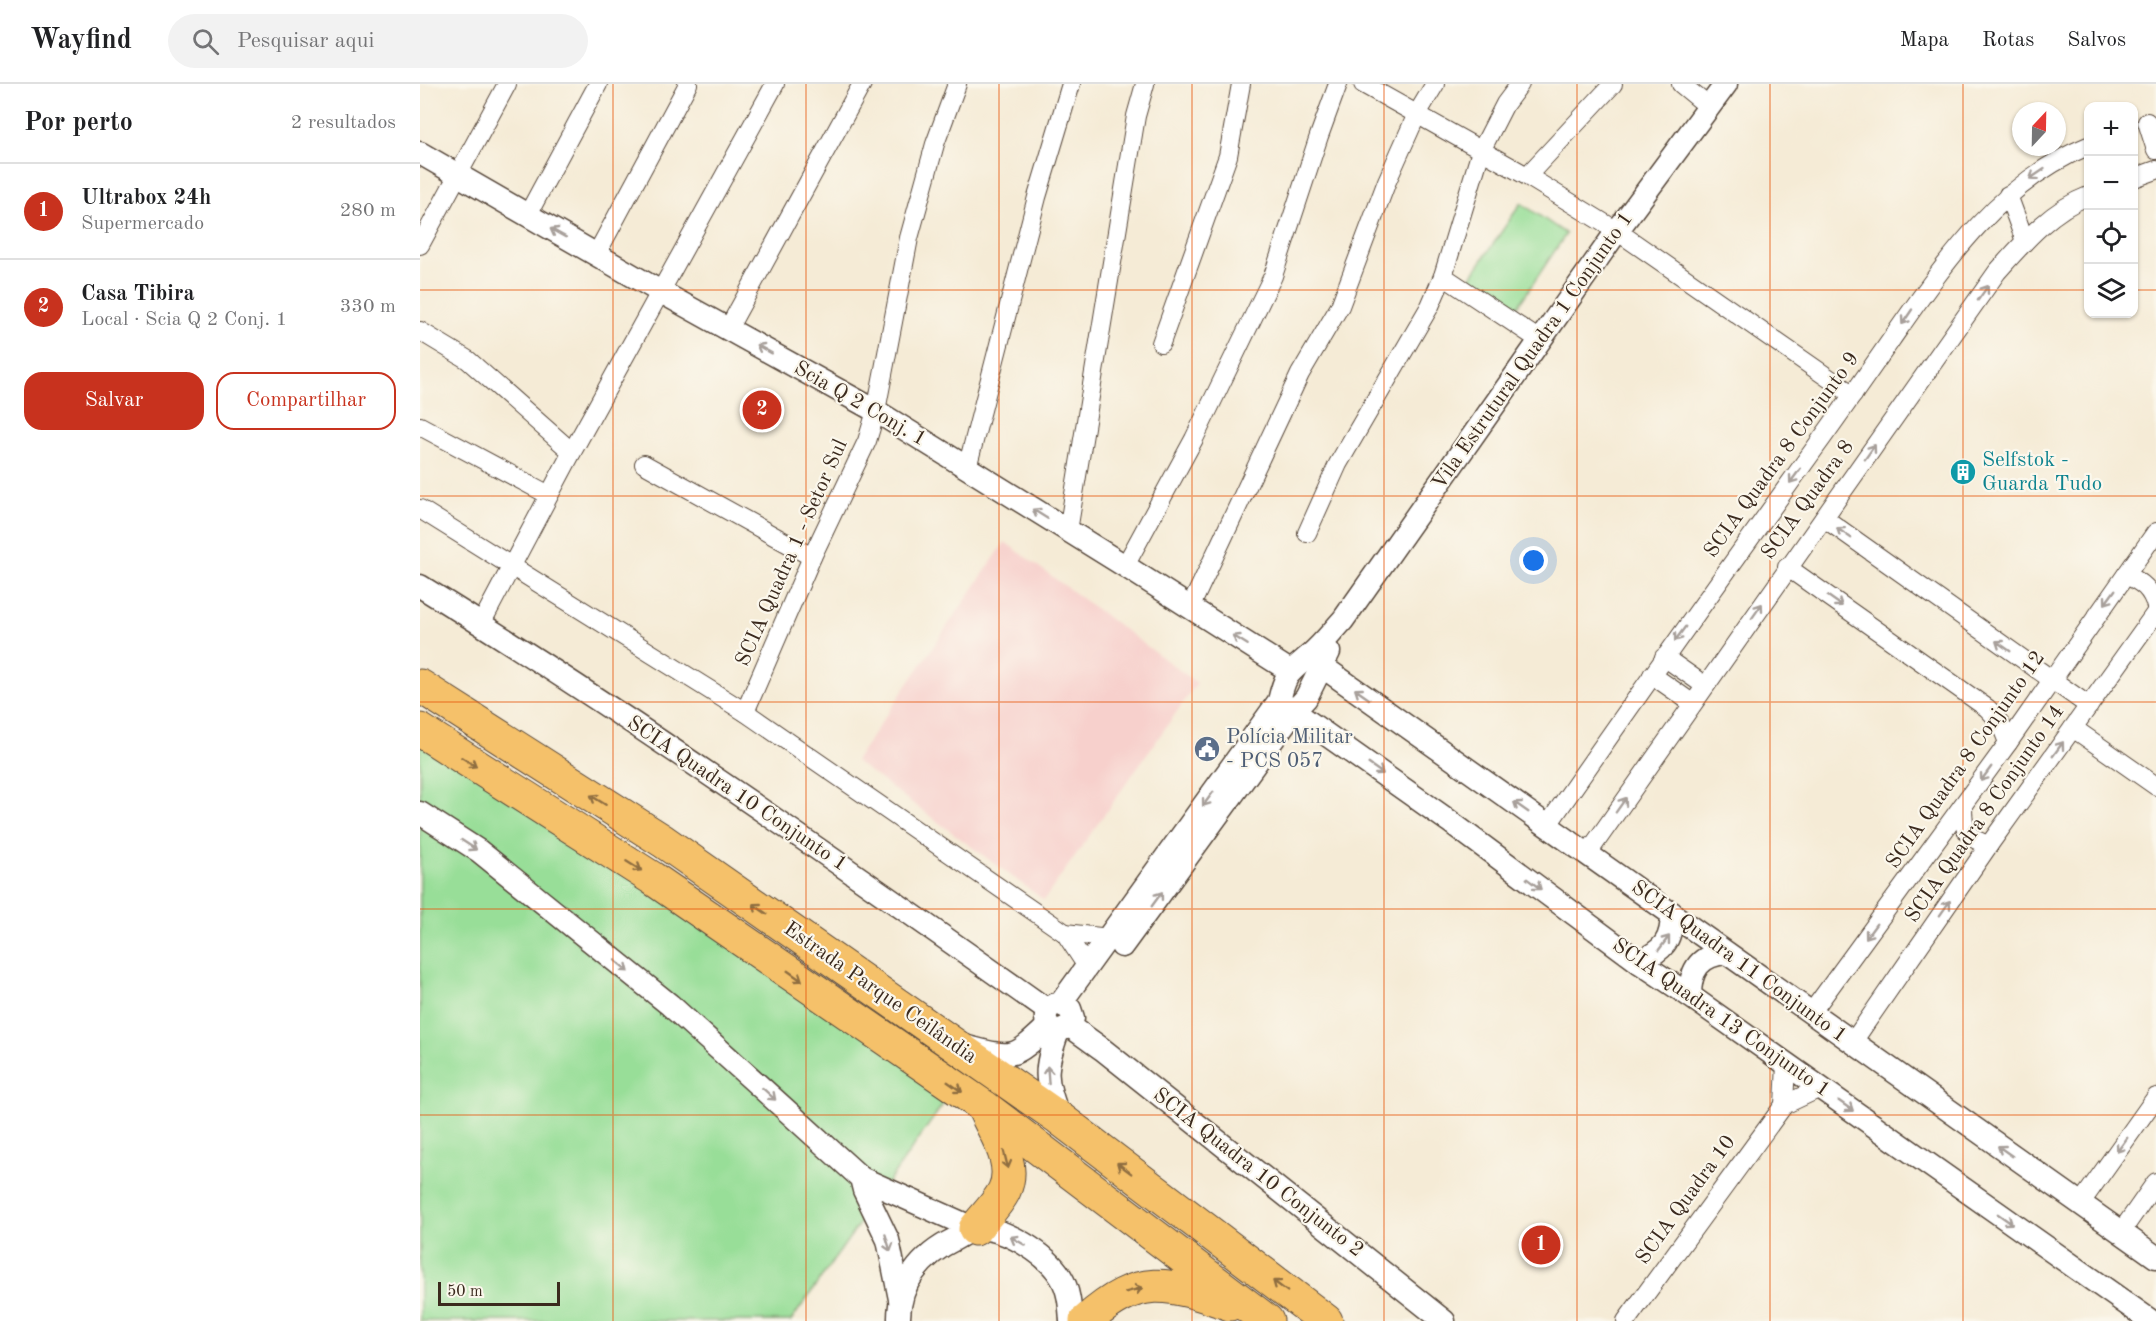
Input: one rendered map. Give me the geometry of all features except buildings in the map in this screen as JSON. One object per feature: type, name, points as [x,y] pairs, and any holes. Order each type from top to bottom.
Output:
[{"type":"highway","name":"Estrada Parque Ceilândia","points":[[420,686],[663,841],[1059,1118],[1326,1321]]},
{"type":"highway","name":"Estrada Parque Ceilândia","points":[[420,730],[652,878],[983,1106],[1263,1318]]},
{"type":"highway","points":[[975,1229],[1004,1191],[1009,1172],[1006,1155],[983,1106]]},
{"type":"highway","points":[[1086,1321],[1106,1303],[1126,1292],[1155,1286],[1176,1287],[1197,1293],[1263,1318]]},
{"type":"street","points":[[420,245],[507,84]]},
{"type":"street","points":[[527,216],[598,84]]},
{"type":"street","points":[[596,255],[688,84]]},
{"type":"street","points":[[481,624],[572,452],[775,84]]},
{"type":"street","points":[[728,329],[862,84]]},
{"type":"street","name":"SCIA Quadra 1 - Setor Sul","points":[[745,712],[812,557],[867,441],[876,411],[909,238],[935,144],[957,84]]},
{"type":"street","points":[[967,468],[1037,197],[1071,84]]},
{"type":"street","points":[[1068,531],[1136,116],[1145,84]]},
{"type":"street","points":[[1161,343],[1228,156],[1241,84]]},
{"type":"street","points":[[1125,566],[1194,439],[1273,276],[1338,84]]},
{"type":"street","points":[[1363,84],[1527,176],[1617,231],[1853,395]]},
{"type":"street","points":[[1190,609],[1300,374],[1340,306],[1387,181],[1418,114],[1435,84]]},
{"type":"street","points":[[1307,533],[1338,464],[1430,306],[1443,276],[1481,150],[1505,104],[1520,84]]},
{"type":"street","points":[[1527,176],[1612,84]]},
{"type":"street","points":[[1681,84],[1709,107]]},
{"type":"street","name":"Vila Estrutural Quadra 1 Conjunto 1","points":[[1286,706],[1306,698],[1316,662],[1343,620],[1617,231],[1726,84]]},
{"type":"street","points":[[2145,123],[2156,150]]},
{"type":"street","name":"SCIA Quadra 8 Conjunto 9","points":[[1547,826],[1664,657],[1961,243],[2008,195],[2068,154],[2084,148]]},
{"type":"street","name":"Scia Q 2 Conj. 1","points":[[420,153],[456,176],[661,292],[876,411],[1290,671]]},
{"type":"street","points":[[2138,176],[2156,170]]},
{"type":"street","points":[[2008,195],[2025,241]]},
{"type":"street","name":"SCIA Quadra 8","points":[[1588,853],[1787,567],[1997,272],[2025,241],[2059,212],[2084,198]]},
{"type":"street","points":[[1443,276],[1541,341]]},
{"type":"street","points":[[420,331],[468,360],[572,452]]},
{"type":"street","points":[[420,426],[549,495]]},
{"type":"street","points":[[644,464],[812,557]]},
{"type":"street","points":[[420,509],[745,712],[1065,933],[1088,968]]},
{"type":"street","points":[[1824,518],[2089,706]]},
{"type":"street","name":"SCIA Quadra 8 Conjunto 12","points":[[1811,1013],[2008,743],[2156,532]]},
{"type":"street","points":[[1787,567],[1987,708],[1997,717],[2008,743]]},
{"type":"street","points":[[2126,575],[2147,588],[2154,598],[2156,610]]},
{"type":"street","name":"SCIA Quadra 10 Conjunto 1","points":[[420,586],[540,660],[845,867],[1060,1018]]},
{"type":"street","name":"SCIA Quadra 8 Conjunto 14","points":[[1852,1043],[2156,610]]},
{"type":"street","points":[[1664,657],[1704,685]]},
{"type":"street","points":[[952,1044],[1000,1056],[1013,1054],[1026,1048],[1060,1018],[1286,706],[1283,684],[1290,671],[1316,662]]},
{"type":"street","name":"SCIA Quadra 11 Conjunto 1","points":[[1316,662],[2156,1257]]},
{"type":"street","points":[[1652,675],[1692,703]]},
{"type":"street","points":[[1059,1118],[1046,1074],[1060,1018],[1088,968],[1109,938],[1286,706]]},
{"type":"street","name":"SCIA Quadra 13 Conjunto 1","points":[[1286,706],[1449,821],[1639,962],[2151,1321]]},
{"type":"street","points":[[2073,728],[2156,786]]},
{"type":"street","points":[[1963,805],[1963,821],[1966,831],[1976,841],[1989,845]]},
{"type":"street","points":[[420,813],[479,851],[670,1005],[861,1179],[975,1229],[1008,1235],[1050,1261],[1062,1278],[1069,1296],[1071,1321]]},
{"type":"street","points":[[1639,962],[1655,954],[1667,942],[1672,930],[1672,913]]},
{"type":"street","points":[[1065,933],[1109,938]]},
{"type":"street","points":[[1690,996],[1692,977],[1703,960],[1713,954],[1726,953]]},
{"type":"street","name":"SCIA Quadra 10 Conjunto 2","points":[[1060,1018],[1444,1321]]},
{"type":"street","points":[[1784,1105],[1786,1064]]},
{"type":"street","name":"SCIA Quadra 10","points":[[1626,1321],[1784,1105],[1820,1088]]},
{"type":"street","points":[[2080,1204],[2156,1097]]},
{"type":"street","points":[[861,1179],[864,1191],[888,1240],[900,1299],[899,1321]]},
{"type":"street","points":[[2121,1232],[2156,1182]]},
{"type":"street","points":[[900,1299],[911,1276],[922,1261],[940,1246],[975,1229]]},
{"type":"shaded area","points":[[1005,542],[1197,683],[1044,900],[855,761]]},
{"type":"green space","points":[[1521,203],[1566,234],[1516,309],[1470,278]]},
{"type":"green space","points":[[420,730],[965,1073],[791,1321],[420,1321]]},
{"type":"place","name":"Casa Tibira","points":[[762,410]]},
{"type":"place","name":"Selfstok - Guarda Tudo","points":[[1963,472]]},
{"type":"place","name":"Polícia Militar - PCS 057","points":[[1207,749]]},
{"type":"place","name":"Ultrabox 24h","points":[[1541,1245]]}]
